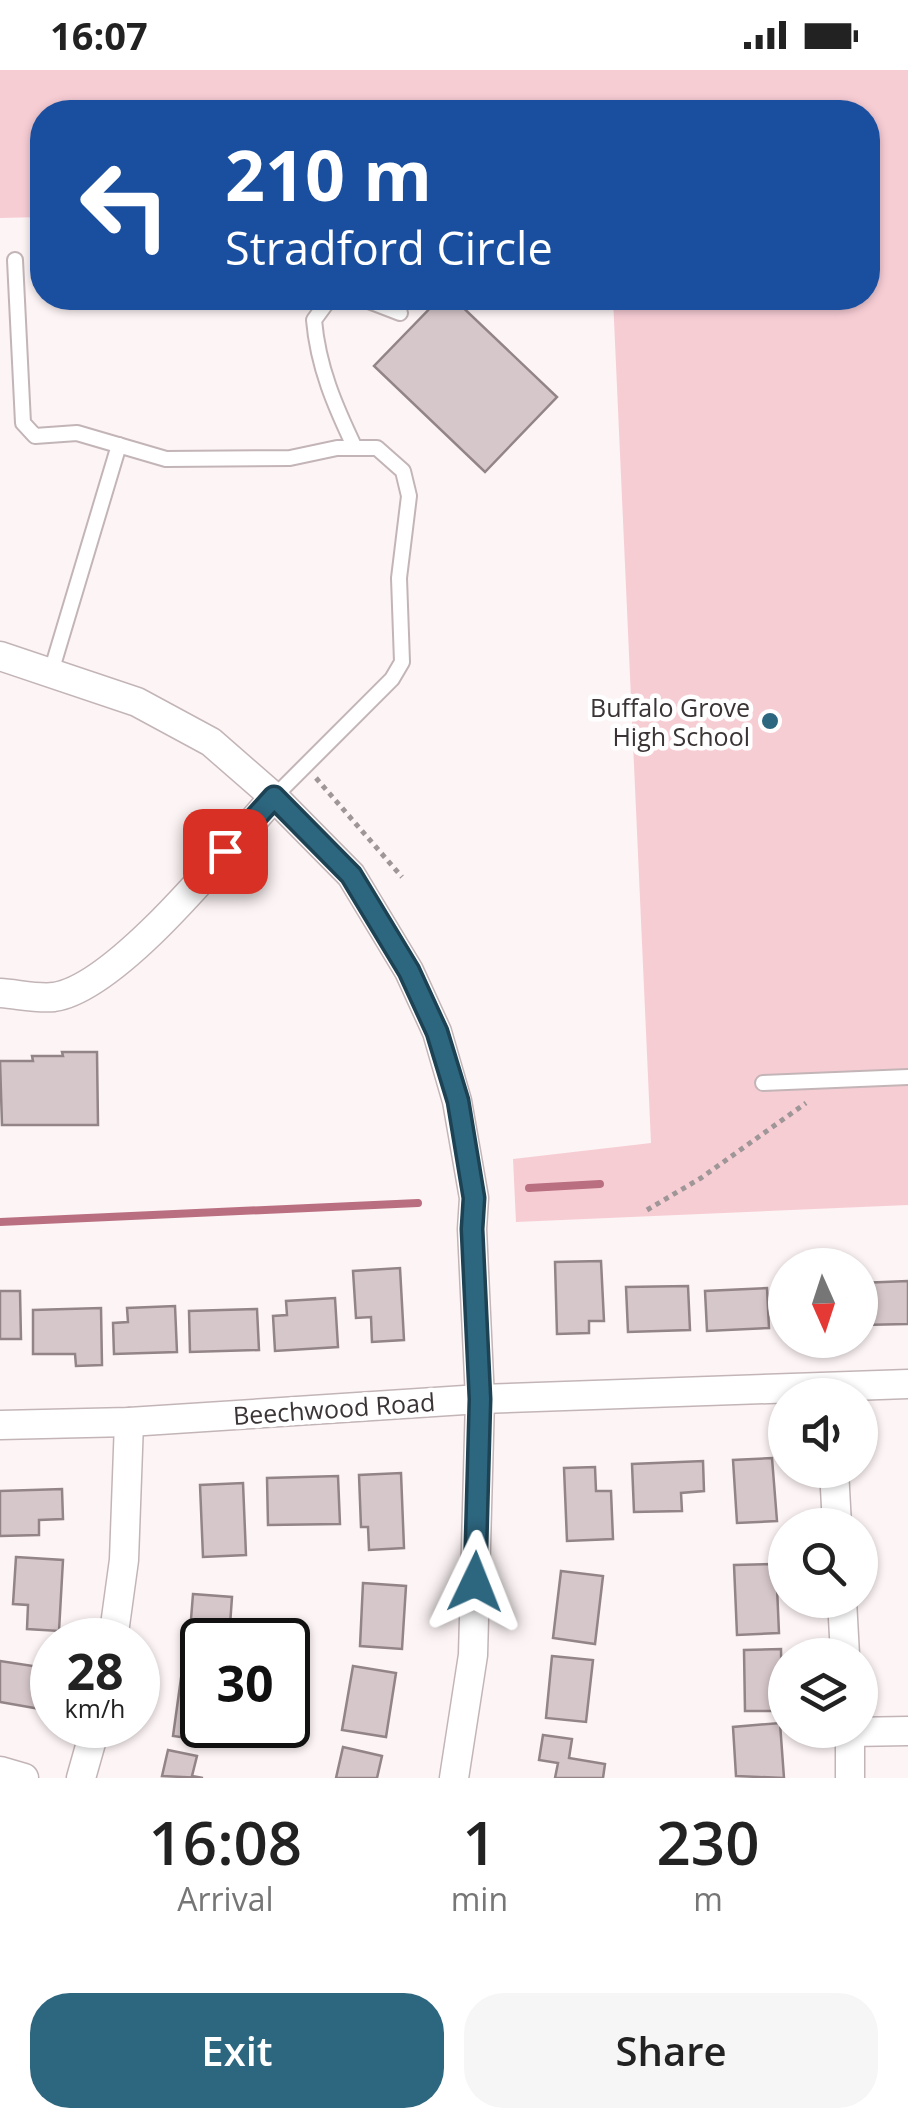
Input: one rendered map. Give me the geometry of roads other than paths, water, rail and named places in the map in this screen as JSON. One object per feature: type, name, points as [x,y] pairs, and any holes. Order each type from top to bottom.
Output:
[{"type":"street","points":[[0,656],[137,702],[211,742],[274,797],[351,875],[409,971],[437,1032],[458,1101],[474,1198],[480,1399],[473,1655],[454,1778]]},
{"type":"street","points":[[0,993],[55,997],[87,984],[128,956],[274,797]]},
{"type":"street","name":"Beechwood Road","points":[[878,1387],[908,1384]]},
{"type":"street","name":"Beechwood Road","points":[[0,1426],[128,1422],[480,1399],[768,1392]]},
{"type":"street","points":[[116,1618],[124,1560],[128,1422]]},
{"type":"street","points":[[878,1731],[908,1731]]},
{"type":"street","points":[[81,1778],[89,1748]]},
{"type":"street","points":[[850,1748],[850,1778]]},
{"type":"street","points":[[0,1771],[24,1778]]},
{"type":"lane","points":[[15,260],[22,423],[35,436],[77,432],[166,459],[290,458],[337,448],[376,448],[403,471],[409,496],[400,578],[402,662],[392,679],[274,797]]},
{"type":"lane","points":[[322,310],[314,320],[316,349],[330,394],[354,448]]},
{"type":"lane","points":[[392,310],[400,313]]},
{"type":"lane","points":[[51,672],[120,445]]},
{"type":"lane","points":[[762,1083],[908,1077]]},
{"type":"waterway","points":[[529,1188],[600,1184]]},
{"type":"waterway","points":[[0,1222],[418,1203]]},
{"type":"place","name":"Buffalo Grove High School","points":[[770,721]]}]
